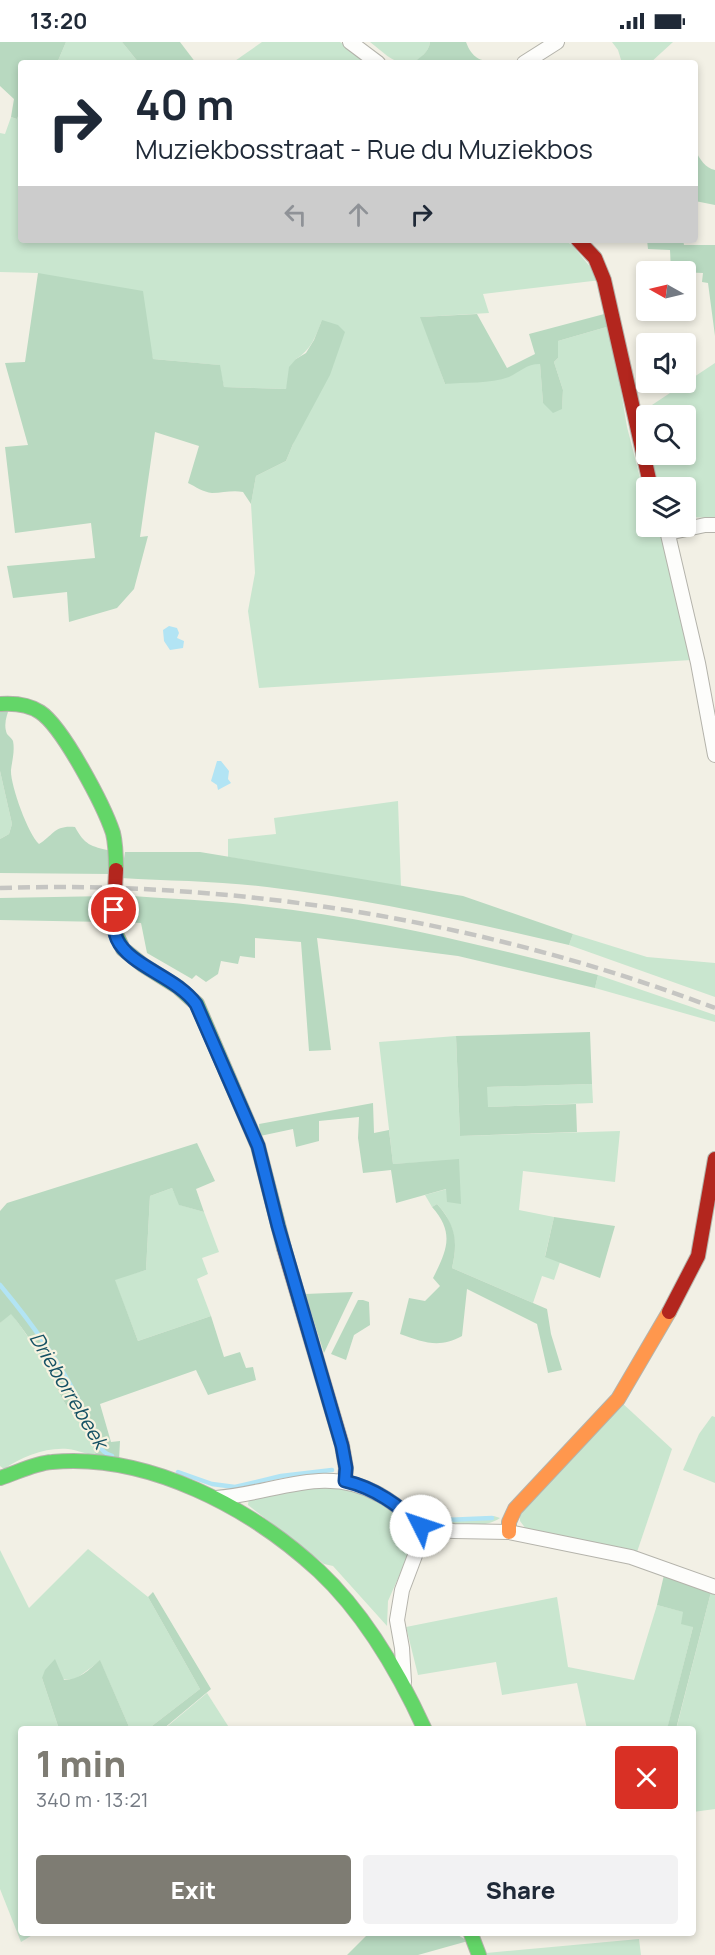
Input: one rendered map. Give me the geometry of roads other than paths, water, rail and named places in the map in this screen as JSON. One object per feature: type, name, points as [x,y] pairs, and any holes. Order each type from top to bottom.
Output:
[{"type":"street","points":[[350,42],[374,60]]},
{"type":"street","points":[[529,60],[557,42]]},
{"type":"street","points":[[581,243],[595,258],[604,280],[648,477]]},
{"type":"street","points":[[696,526],[715,525]]},
{"type":"street","points":[[669,537],[698,663],[715,755]]},
{"type":"street","points":[[0,704],[25,706],[43,714],[76,763],[106,817],[116,846],[114,928],[117,939],[135,958],[189,994],[196,1004],[258,1146],[278,1226],[342,1446],[346,1468],[345,1481]]},
{"type":"street","points":[[509,1532],[509,1522],[515,1509],[618,1399],[681,1292],[698,1256],[715,1159]]},
{"type":"street","points":[[0,1478],[49,1462],[83,1460],[165,1477],[216,1498],[279,1539],[320,1572],[347,1602],[380,1645],[404,1684],[423,1726]]},
{"type":"street","points":[[216,1498],[243,1496],[272,1487],[310,1481],[345,1481],[379,1494],[405,1511],[425,1529],[509,1532],[631,1557],[715,1587]]},
{"type":"street","points":[[404,1684],[402,1648],[397,1620],[402,1590],[425,1529]]},
{"type":"street","points":[[472,1936],[479,1955]]},
{"type":"water","points":[[169,626],[177,628],[179,633],[177,638],[184,641],[183,648],[170,650],[164,641],[163,630]]},
{"type":"water","points":[[217,761],[221,761],[229,771],[228,779],[231,783],[218,790],[217,785],[211,781]]},
{"type":"waterway","name":"Drieborrebeek","points":[[0,1285],[55,1359],[82,1407],[97,1443],[112,1456]]},
{"type":"waterway","name":"Drieborrebeek","points":[[178,1472],[212,1484],[235,1487],[281,1476],[332,1470]]},
{"type":"waterway","name":"Drieborrebeek","points":[[422,1514],[445,1520],[492,1518]]},
{"type":"railway","points":[[0,888],[91,887],[182,891],[273,900],[363,913],[453,930],[542,952],[629,978],[715,1008]]}]
